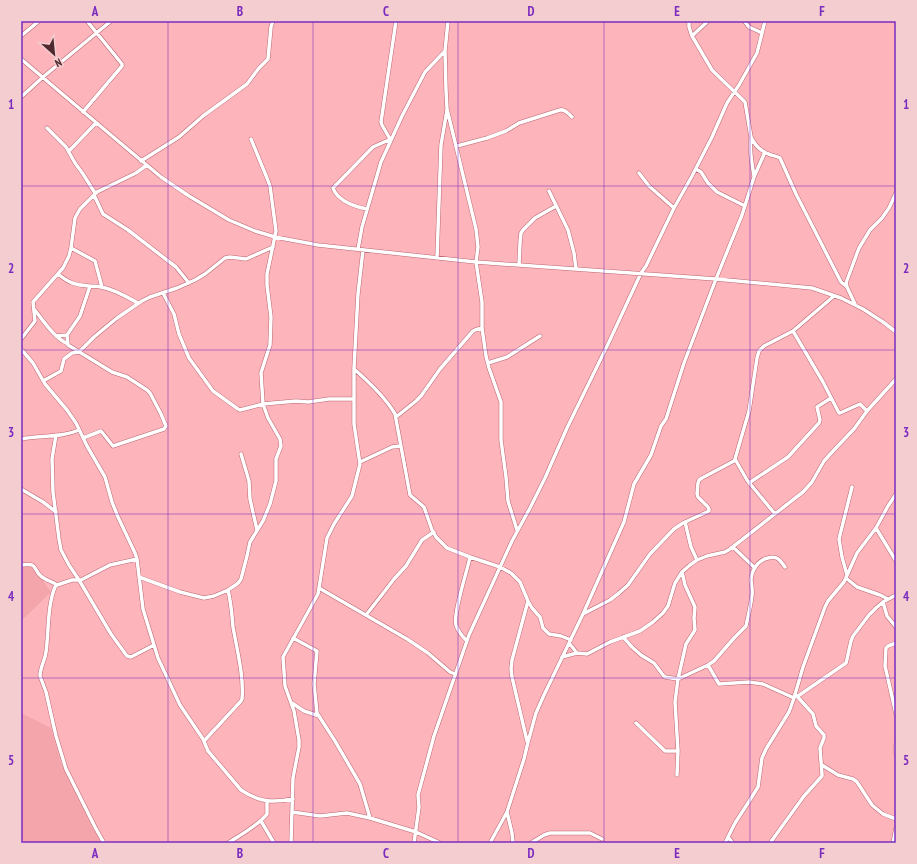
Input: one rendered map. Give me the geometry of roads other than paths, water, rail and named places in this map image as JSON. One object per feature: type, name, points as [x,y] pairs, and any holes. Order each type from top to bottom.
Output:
[{"type":"street","points":[[21,36],[39,21]]},
{"type":"street","points":[[83,112],[122,66],[122,64],[87,21]]},
{"type":"street","points":[[21,97],[111,21]]},
{"type":"street","points":[[141,160],[179,137],[203,116],[247,84],[268,59],[273,21]]},
{"type":"street","points":[[391,138],[381,122],[396,21]]},
{"type":"street","points":[[448,21],[445,51],[447,109],[478,240],[476,262],[482,302],[482,328],[488,363],[501,402],[501,440],[508,501],[517,530]]},
{"type":"street","points":[[689,21],[692,36],[712,70],[745,102],[752,137],[756,146],[772,156],[778,156],[780,158],[796,194],[841,282],[847,287]]},
{"type":"street","points":[[692,36],[708,21]]},
{"type":"street","points":[[744,21],[749,27],[762,33]]},
{"type":"street","points":[[414,843],[418,795],[434,736],[474,624],[517,530],[545,478],[567,428],[641,273],[646,266],[674,208],[696,169],[724,109],[757,53],[766,21]]},
{"type":"street","points":[[358,250],[367,209],[381,162],[391,138],[425,72],[445,51]]},
{"type":"street","points":[[21,59],[161,177],[229,220],[275,238],[358,250],[476,262],[641,273],[812,288],[863,309],[896,332]]},
{"type":"street","points":[[436,258],[441,145],[447,109]]},
{"type":"street","points":[[456,146],[487,138],[506,131],[519,123],[560,110],[566,111],[572,117]]},
{"type":"street","points":[[69,151],[96,123]]},
{"type":"street","points":[[47,128],[69,151],[94,194],[103,214],[128,230],[176,267],[189,283]]},
{"type":"street","points":[[752,137],[750,154],[754,177]]},
{"type":"street","points":[[367,209],[343,201],[333,188],[372,147],[391,138]]},
{"type":"street","points":[[139,577],[180,592],[204,598],[214,596],[237,584],[241,579],[250,542],[263,521],[270,504],[276,481],[276,459],[281,443],[268,418],[263,404],[261,373],[270,345],[271,317],[267,274],[276,231],[268,178],[251,139]]},
{"type":"street","points":[[490,843],[507,812],[524,759],[536,713],[583,614],[624,522],[634,484],[651,455],[661,426],[666,419],[684,364],[745,206],[754,177],[765,152]]},
{"type":"street","points":[[21,339],[35,320],[33,302],[63,268],[69,256],[77,213],[94,194],[136,173],[147,165]]},
{"type":"street","points":[[696,169],[701,172],[708,183],[717,192],[745,206]]},
{"type":"street","points":[[639,173],[649,186],[674,208]]},
{"type":"street","points":[[549,191],[568,230],[574,253],[576,269]]},
{"type":"street","points":[[855,305],[846,283],[859,248],[870,230],[882,218],[889,208],[896,193]]},
{"type":"street","points":[[519,265],[521,233],[535,218],[556,206]]},
{"type":"street","points":[[71,248],[95,260],[102,287]]},
{"type":"street","points":[[43,381],[61,371],[64,359],[72,353],[79,352],[117,318],[150,297],[196,280],[225,258],[230,257],[246,259],[273,248]]},
{"type":"street","points":[[291,843],[294,773],[299,740],[295,716],[285,686],[282,660],[283,655],[318,594],[327,538],[352,496],[360,467],[354,424],[354,368],[358,294],[363,250]]},
{"type":"street","points":[[58,274],[66,281],[73,284],[102,287],[123,295],[138,304]]},
{"type":"street","points":[[68,345],[67,335],[80,316],[90,286]]},
{"type":"street","points":[[163,293],[174,314],[189,358],[209,387],[238,409],[240,410],[263,404],[296,401],[308,402],[354,399]]},
{"type":"street","points":[[583,614],[620,594],[628,586],[650,554],[674,528],[709,511],[709,508],[697,494],[698,483],[702,478],[734,461],[735,459],[749,411],[759,352],[770,342],[793,331],[834,296]]},
{"type":"street","points":[[33,308],[61,340],[112,372],[127,377],[147,390],[166,426],[164,429],[113,446],[101,431],[83,438]]},
{"type":"street","points":[[396,417],[421,396],[440,369],[473,331],[482,328]]},
{"type":"street","points":[[793,331],[840,414],[860,404],[867,411]]},
{"type":"street","points":[[56,336],[67,335]]},
{"type":"street","points":[[488,363],[507,357],[540,336]]},
{"type":"street","points":[[21,349],[33,363],[50,391],[67,410],[76,423],[105,477],[112,502],[137,559],[142,605],[158,658],[180,705],[204,741],[208,751],[241,790],[267,801],[293,799]]},
{"type":"street","points":[[354,368],[394,412],[410,495],[424,507],[434,532],[442,544],[448,548],[500,567],[511,573],[520,582],[528,601],[538,614],[543,628],[549,634],[561,636],[570,642],[577,653]]},
{"type":"street","points":[[562,657],[577,653],[587,654],[610,642],[640,631],[653,622],[668,606],[675,583],[682,572],[697,560],[725,552],[733,547],[809,486],[824,461],[854,429],[867,411],[896,379]]},
{"type":"street","points":[[749,483],[788,457],[819,423],[820,420],[817,407],[831,398]]},
{"type":"street","points":[[21,439],[72,433],[79,430]]},
{"type":"street","points":[[56,435],[52,459],[53,492],[61,550],[66,562],[79,580],[111,634],[127,656],[131,657],[154,645]]},
{"type":"street","points":[[360,462],[392,447],[401,446]]},
{"type":"street","points":[[241,454],[249,481],[250,499],[257,530]]},
{"type":"street","points":[[735,459],[749,483],[774,514]]},
{"type":"street","points":[[852,487],[839,539],[847,577],[857,587],[888,599]]},
{"type":"street","points":[[21,489],[43,502],[56,512]]},
{"type":"street","points":[[725,843],[735,823],[758,787],[762,758],[796,696],[825,607],[847,577],[858,553],[876,528],[896,494]]},
{"type":"street","points":[[685,522],[691,547],[697,560]]},
{"type":"street","points":[[876,528],[896,561]]},
{"type":"street","points":[[366,615],[406,566],[422,540],[434,532]]},
{"type":"street","points":[[733,547],[755,568]]},
{"type":"street","points":[[467,642],[456,626],[456,619],[470,557]]},
{"type":"street","points":[[623,637],[641,656],[654,663],[665,677],[678,679],[714,661],[746,626],[752,594],[751,579],[755,568],[761,561],[769,557],[775,557],[780,560],[785,567]]},
{"type":"street","points":[[21,565],[33,565],[41,576],[57,585],[79,580],[110,565],[137,559]]},
{"type":"street","points":[[677,774],[678,751],[675,702],[678,679],[686,644],[695,630],[695,607],[685,585],[682,572]]},
{"type":"street","points":[[57,585],[50,606],[46,653],[40,676],[46,692],[56,736],[66,769],[104,843]]},
{"type":"street","points":[[320,588],[407,639],[434,658],[450,672],[455,674]]},
{"type":"street","points":[[204,741],[241,702],[242,697],[241,674],[228,590]]},
{"type":"street","points":[[796,696],[846,663],[853,636],[869,615],[883,602],[896,594]]},
{"type":"street","points":[[528,601],[512,660],[511,669],[528,742]]},
{"type":"street","points":[[883,602],[887,616],[896,627]]},
{"type":"street","points":[[293,638],[317,651],[314,690],[316,709],[360,784],[370,818]]},
{"type":"street","points":[[896,643],[886,648],[885,666],[896,714]]},
{"type":"street","points":[[708,665],[719,684],[749,682],[763,684],[796,696],[813,714],[816,726],[824,735],[820,748],[822,776],[804,796],[770,843]]},
{"type":"street","points":[[291,703],[304,711],[319,716]]},
{"type":"street","points":[[636,722],[665,750],[678,751]]},
{"type":"street","points":[[896,744],[896,754]]},
{"type":"street","points":[[822,765],[838,775],[853,779],[857,782],[877,810],[883,814],[896,818]]},
{"type":"street","points":[[228,843],[234,842],[261,821],[267,814],[267,801]]},
{"type":"street","points":[[292,812],[320,816],[347,813],[370,818],[416,832],[440,843]]},
{"type":"street","points":[[507,812],[513,843]]},
{"type":"street","points":[[261,821],[274,843]]},
{"type":"street","points":[[893,843],[896,828]]},
{"type":"street","points":[[531,843],[550,833],[590,833],[602,839]]},
{"type":"street","points":[[728,837],[733,843]]}]
